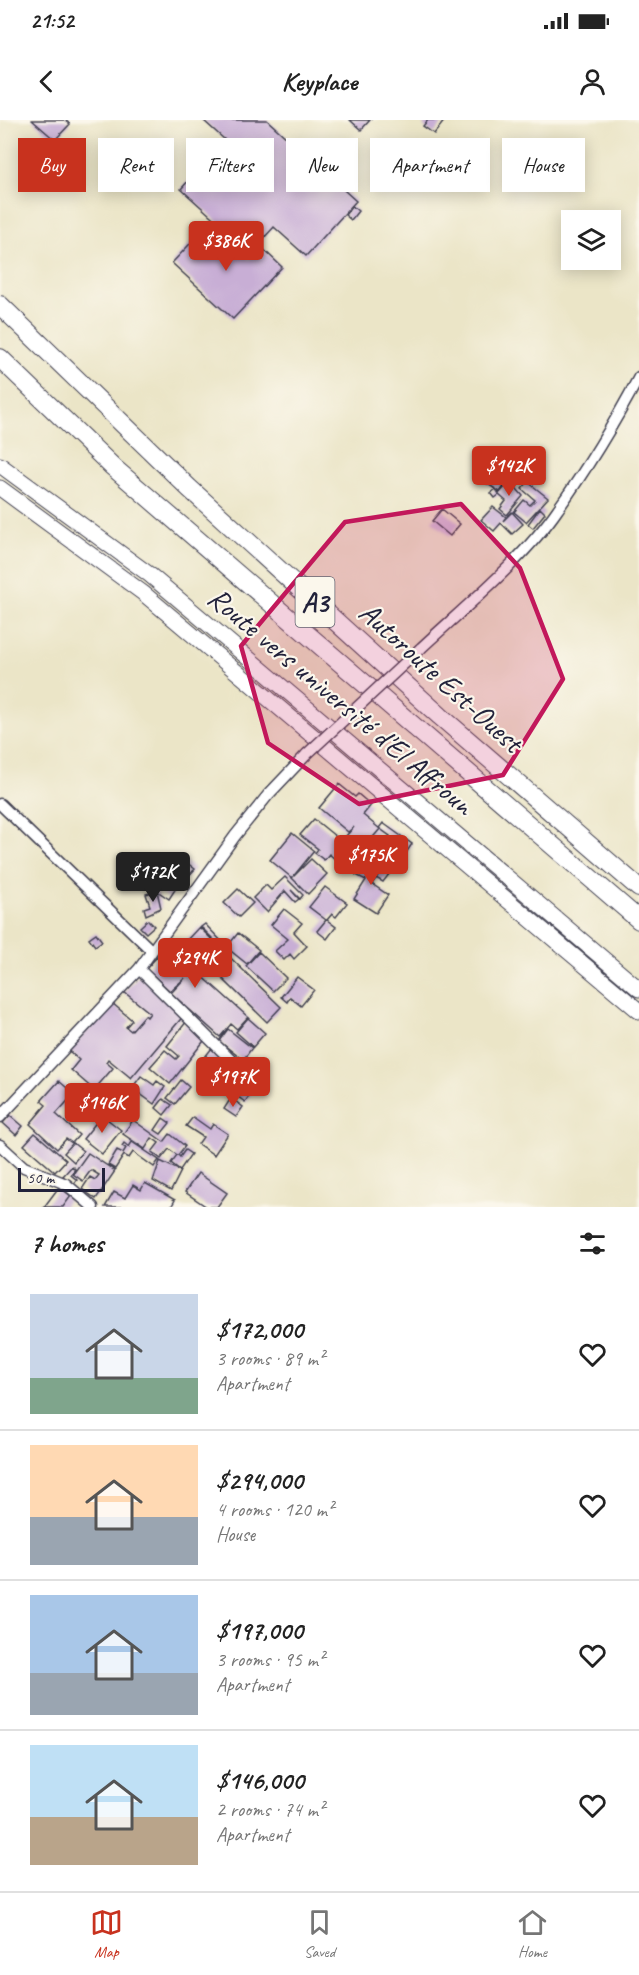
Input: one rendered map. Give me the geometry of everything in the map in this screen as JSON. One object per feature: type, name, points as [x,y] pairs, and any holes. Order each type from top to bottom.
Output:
[{"type":"highway","name":"Autoroute Est-Ouest","points":[[0,305],[198,496],[440,716],[639,888]]},
{"type":"highway","name":"Autoroute Est-Ouest","points":[[0,358],[121,474],[639,920]]},
{"type":"main road","name":"Route vers université d'El Affroun","points":[[0,465],[150,575],[639,989]]},
{"type":"main road","name":"Route vers université d'El Affroun","points":[[0,488],[143,593],[639,1011]]},
{"type":"street","points":[[0,1117],[139,969],[241,828],[268,795],[307,754],[523,549],[558,510],[607,437],[639,376]]},
{"type":"street","points":[[0,804],[152,951]]},
{"type":"street","points":[[139,969],[244,1072]]},
{"type":"street","points":[[0,1144],[24,1167],[66,1184],[93,1207]]},
{"type":"highlighted area","points":[[461,504],[520,568],[563,679],[503,775],[359,804],[268,743],[241,646],[345,522]]},
{"type":"building","points":[[32,120],[65,120],[70,124],[57,138],[53,138]]},
{"type":"building","points":[[203,120],[267,120],[287,138],[286,192],[346,192],[356,201],[306,256],[274,227],[251,252],[181,189],[186,183],[186,192],[274,192],[274,138],[223,138]]},
{"type":"building","points":[[350,120],[370,120],[361,130]]},
{"type":"building","points":[[428,120],[445,120],[434,134],[423,126]]},
{"type":"building","points":[[352,206],[358,211],[351,220],[345,215]]},
{"type":"building","points":[[211,229],[219,236],[213,242],[230,258],[239,250],[249,259],[260,246],[282,267],[233,319],[172,263],[202,231],[206,235]]},
{"type":"building","points":[[488,475],[496,482],[499,479],[506,484],[500,492],[483,481]]},
{"type":"building","points":[[510,481],[523,496],[507,515],[500,509],[506,501],[499,495],[495,498],[491,493],[496,489],[499,494]]},
{"type":"building","points":[[528,482],[548,498],[526,522],[514,512],[524,500],[530,505],[535,500],[522,489]]},
{"type":"building","points":[[493,507],[506,517],[503,521],[512,512],[523,524],[512,534],[501,523],[494,531],[481,520]]},
{"type":"building","points":[[540,508],[545,513],[533,528],[528,524]]},
{"type":"building","points":[[442,509],[460,524],[450,536],[432,521]]},
{"type":"building","points":[[339,784],[355,797],[358,794],[371,805],[363,815],[380,829],[363,849],[346,836],[354,827],[348,832],[319,808]]},
{"type":"building","points":[[314,819],[346,845],[335,859],[329,854],[324,860],[315,853],[318,849],[300,835]]},
{"type":"building","points":[[383,823],[412,844],[402,859],[383,845],[390,836],[379,828]]},
{"type":"building","points":[[292,833],[314,851],[292,878],[270,860]]},
{"type":"building","points":[[373,844],[389,853],[384,862],[368,853]]},
{"type":"building","points":[[182,858],[187,862],[178,873],[187,863],[195,869],[180,885],[164,871],[173,861],[177,865]]},
{"type":"building","points":[[311,859],[327,874],[308,894],[292,878]]},
{"type":"building","points":[[365,859],[382,868],[372,884],[388,895],[376,913],[354,899],[366,880],[356,875]]},
{"type":"building","points":[[383,868],[390,873],[383,882],[376,878]]},
{"type":"building","points":[[162,875],[178,885],[169,899],[153,888]]},
{"type":"building","points":[[285,877],[303,895],[300,899],[291,890],[299,899],[295,902],[285,891],[267,912],[253,898],[266,885],[271,890]]},
{"type":"building","points":[[325,887],[347,903],[336,917],[332,914],[327,920],[336,927],[327,939],[317,931],[326,920],[309,907]]},
{"type":"building","points":[[238,889],[253,903],[239,917],[224,903]]},
{"type":"building","points":[[157,891],[161,908],[146,915],[144,908],[150,906],[146,894]]},
{"type":"building","points":[[284,909],[302,923],[294,932],[307,946],[294,959],[290,954],[284,960],[275,951],[288,939],[271,925]]},
{"type":"building","points":[[148,920],[154,926],[146,933],[140,927]]},
{"type":"building","points":[[205,924],[227,947],[238,933],[259,950],[247,964],[227,948],[224,950],[201,927]]},
{"type":"building","points":[[199,927],[281,1007],[267,1022],[185,942]]},
{"type":"building","points":[[96,933],[102,941],[95,946],[89,938]]},
{"type":"building","points":[[173,939],[205,968],[200,974],[248,1017],[237,1029],[231,1024],[220,1037],[171,993],[185,978],[170,991],[146,969]]},
{"type":"building","points":[[259,952],[286,978],[273,991],[246,966]]},
{"type":"building","points":[[139,975],[185,1014],[131,1078],[108,1059],[106,1062],[113,1068],[94,1090],[71,1070],[79,1060],[69,1051],[112,1003],[132,1020],[126,1027],[131,1031],[145,1015],[147,1017],[150,1013],[124,992]]},
{"type":"building","points":[[297,977],[314,990],[301,1006],[290,997],[287,1002],[281,997]]},
{"type":"building","points":[[248,1018],[265,1033],[253,1047],[236,1032]]},
{"type":"building","points":[[187,1021],[207,1037],[170,1084],[150,1067],[165,1050],[176,1059],[179,1056],[167,1046]]},
{"type":"building","points":[[228,1029],[252,1048],[243,1060],[219,1041]]},
{"type":"building","points":[[212,1048],[229,1061],[214,1079],[197,1067]]},
{"type":"building","points":[[244,1072],[261,1080],[245,1102],[230,1091]]},
{"type":"building","points":[[141,1076],[154,1085],[157,1081],[165,1087],[154,1104],[132,1088]]},
{"type":"building","points":[[181,1080],[189,1087],[175,1104],[167,1098]]},
{"type":"building","points":[[59,1081],[74,1094],[56,1114],[79,1135],[72,1143],[66,1139],[57,1149],[30,1124],[46,1105],[41,1101]]},
{"type":"building","points":[[231,1098],[243,1107],[236,1117],[224,1109]]},
{"type":"building","points":[[163,1099],[172,1105],[164,1115],[156,1108]]},
{"type":"building","points":[[10,1115],[23,1126],[16,1135],[3,1123]]},
{"type":"building","points":[[102,1115],[121,1130],[102,1154],[83,1139]]},
{"type":"building","points":[[193,1117],[210,1129],[213,1124],[228,1134],[214,1155],[198,1144],[203,1137],[186,1126]]},
{"type":"building","points":[[163,1118],[170,1123],[161,1134],[155,1130]]},
{"type":"building","points":[[133,1120],[164,1142],[170,1134],[185,1146],[178,1155],[180,1157],[185,1150],[191,1154],[180,1170],[171,1163],[177,1155],[169,1149],[161,1159],[152,1152],[159,1143],[152,1138],[145,1149],[123,1134]]},
{"type":"building","points":[[35,1133],[66,1160],[55,1172],[24,1145]]},
{"type":"building","points":[[132,1142],[159,1160],[154,1167],[133,1152],[129,1158],[124,1155],[115,1169],[108,1165],[117,1150],[123,1153],[126,1148],[122,1146],[124,1143],[129,1147]]},
{"type":"building","points":[[73,1143],[83,1151],[74,1162],[64,1153]]},
{"type":"building","points":[[88,1153],[115,1171],[96,1199],[82,1189],[90,1177],[95,1180],[99,1175],[91,1170],[83,1181],[73,1174]]},
{"type":"building","points":[[160,1161],[181,1171],[171,1191],[153,1181]]},
{"type":"building","points":[[72,1166],[75,1169],[71,1175],[77,1180],[73,1185],[63,1176]]},
{"type":"building","points":[[198,1173],[227,1193],[217,1207],[207,1207],[185,1192]]},
{"type":"building","points":[[145,1183],[175,1200],[171,1207],[105,1207],[114,1192],[125,1198],[133,1185],[141,1190]]},
{"type":"building","points":[[59,1187],[71,1196],[63,1207],[44,1207]]}]
